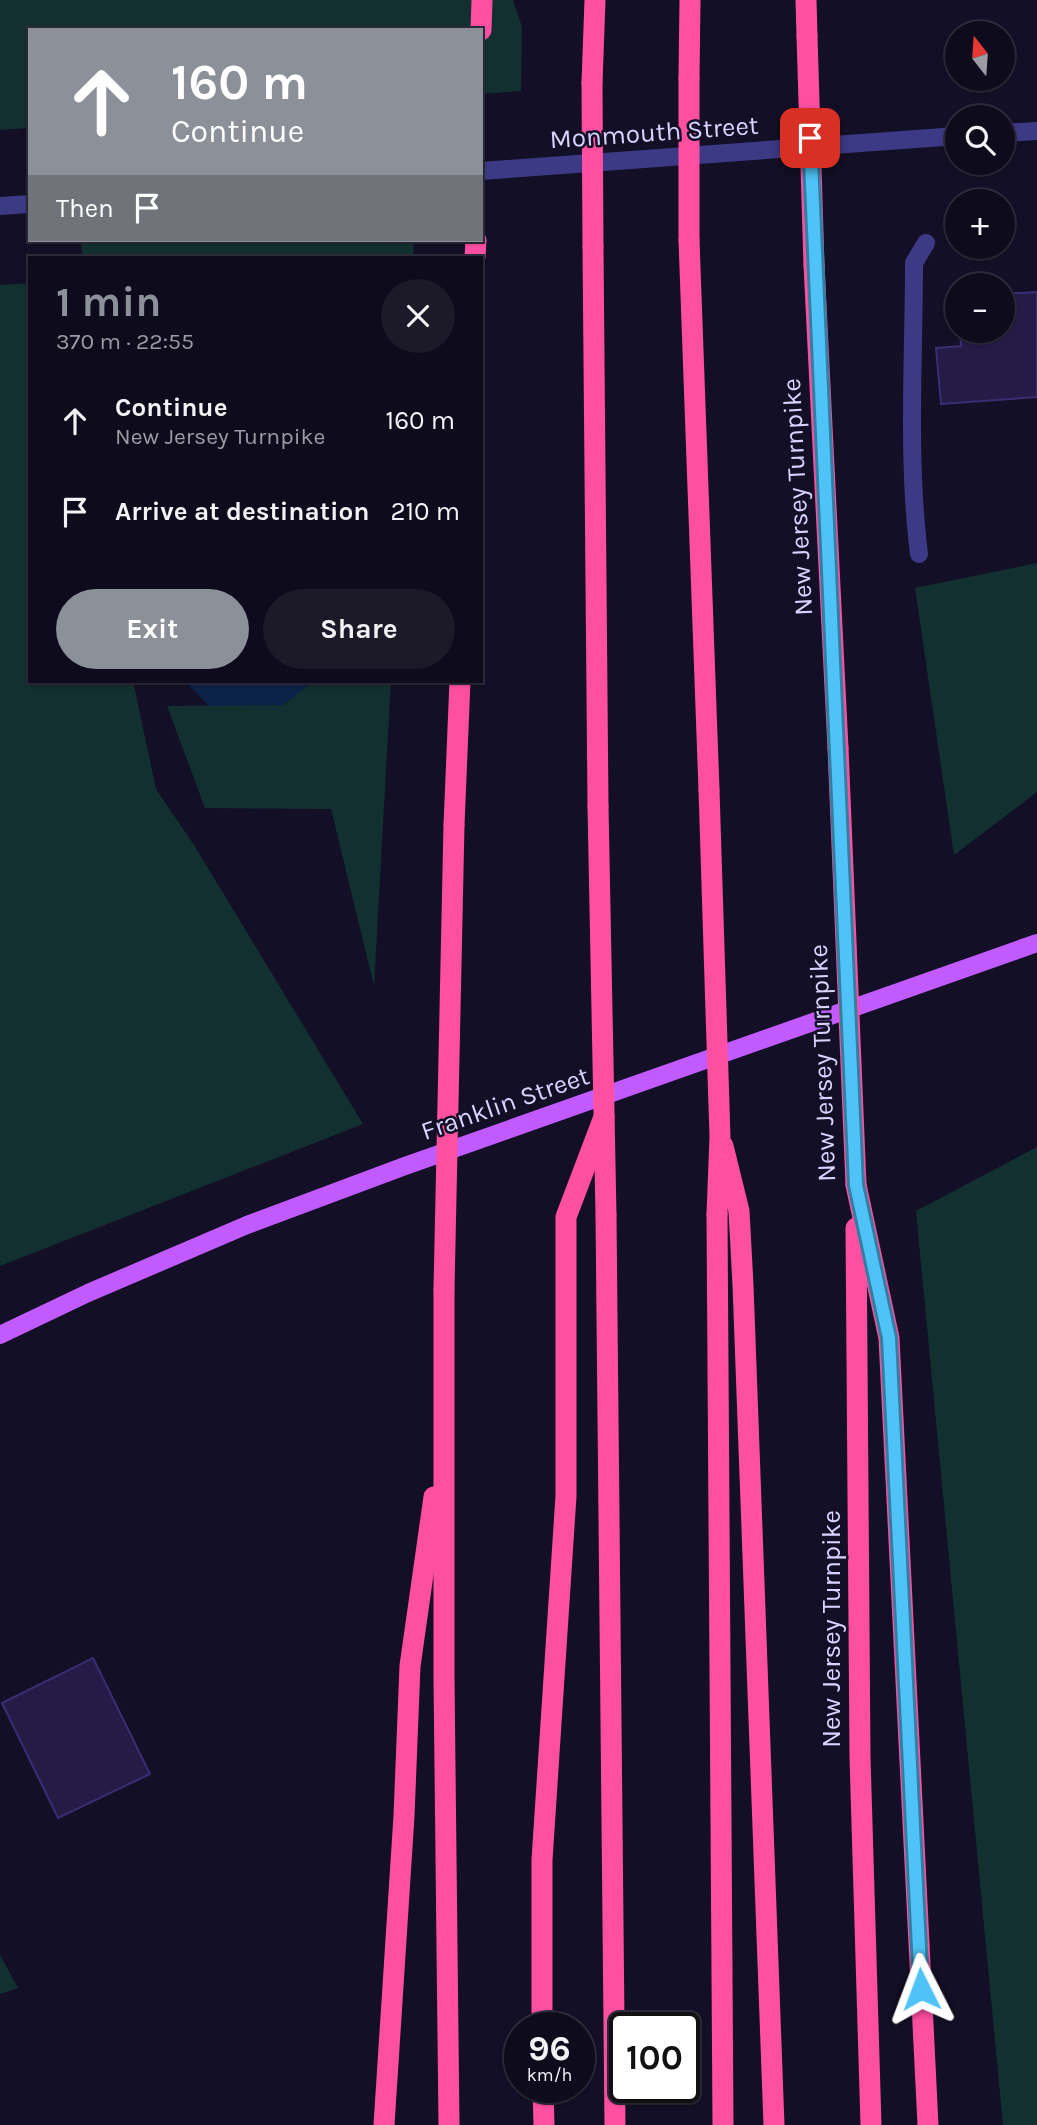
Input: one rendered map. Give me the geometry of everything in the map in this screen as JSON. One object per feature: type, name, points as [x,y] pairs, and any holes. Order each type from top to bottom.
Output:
[{"type":"highway","points":[[481,28],[482,0]]},
{"type":"highway","points":[[594,0],[592,83],[598,806],[606,1215],[615,2125]]},
{"type":"highway","points":[[690,0],[689,240],[720,1136],[717,1214],[723,2125]]},
{"type":"highway","name":"New Jersey Turnpike","points":[[806,0],[814,265],[856,1185],[860,1758],[871,2125]]},
{"type":"highway","points":[[449,2125],[444,1677],[444,1289],[454,825],[460,683]]},
{"type":"highway","points":[[542,2012],[542,1860],[566,1496],[566,1217],[604,1116]]},
{"type":"highway","points":[[720,1136],[739,1211],[774,2125]]},
{"type":"highway","points":[[856,1185],[889,1338],[928,2125]]},
{"type":"highway","points":[[384,2125],[401,1882],[410,1666],[446,1415]]},
{"type":"highway","points":[[543,2103],[544,2125]]},
{"type":"main road","name":"Franklin Street","points":[[0,1335],[88,1293],[247,1225],[405,1166],[1037,943]]},
{"type":"street","points":[[1015,132],[1037,131]]},
{"type":"street","name":"Monmouth Street","points":[[483,171],[945,137]]},
{"type":"street","points":[[0,206],[28,204]]},
{"type":"street","points":[[919,554],[914,471],[914,263],[926,243]]},
{"type":"green space","points":[[0,0],[513,0],[522,27],[521,91],[483,94],[483,28],[28,28],[28,128],[0,130]]},
{"type":"green space","points":[[80,242],[414,242],[413,256],[83,256]]},
{"type":"green space","points":[[28,283],[28,683],[133,683],[156,789],[194,845],[363,1124],[0,1266],[0,285]]},
{"type":"green space","points":[[1037,563],[1037,792],[954,855],[915,588]]},
{"type":"green space","points":[[311,683],[391,683],[374,986],[331,809],[205,808],[167,706],[283,705]]},
{"type":"green space","points":[[1037,1147],[1037,2125],[1003,2125],[916,1211]]},
{"type":"green space","points":[[0,1955],[18,1988],[0,1994]]},
{"type":"water","points":[[187,683],[311,683],[283,705],[209,706]]},
{"type":"building","points":[[1037,292],[1037,397],[941,404],[936,348],[961,346],[961,343],[1015,343],[1015,293]]},
{"type":"building","points":[[93,1658],[150,1774],[58,1818],[2,1703]]},
{"type":"route","points":[[810,138],[856,1185],[889,1338],[921,1989]]}]
